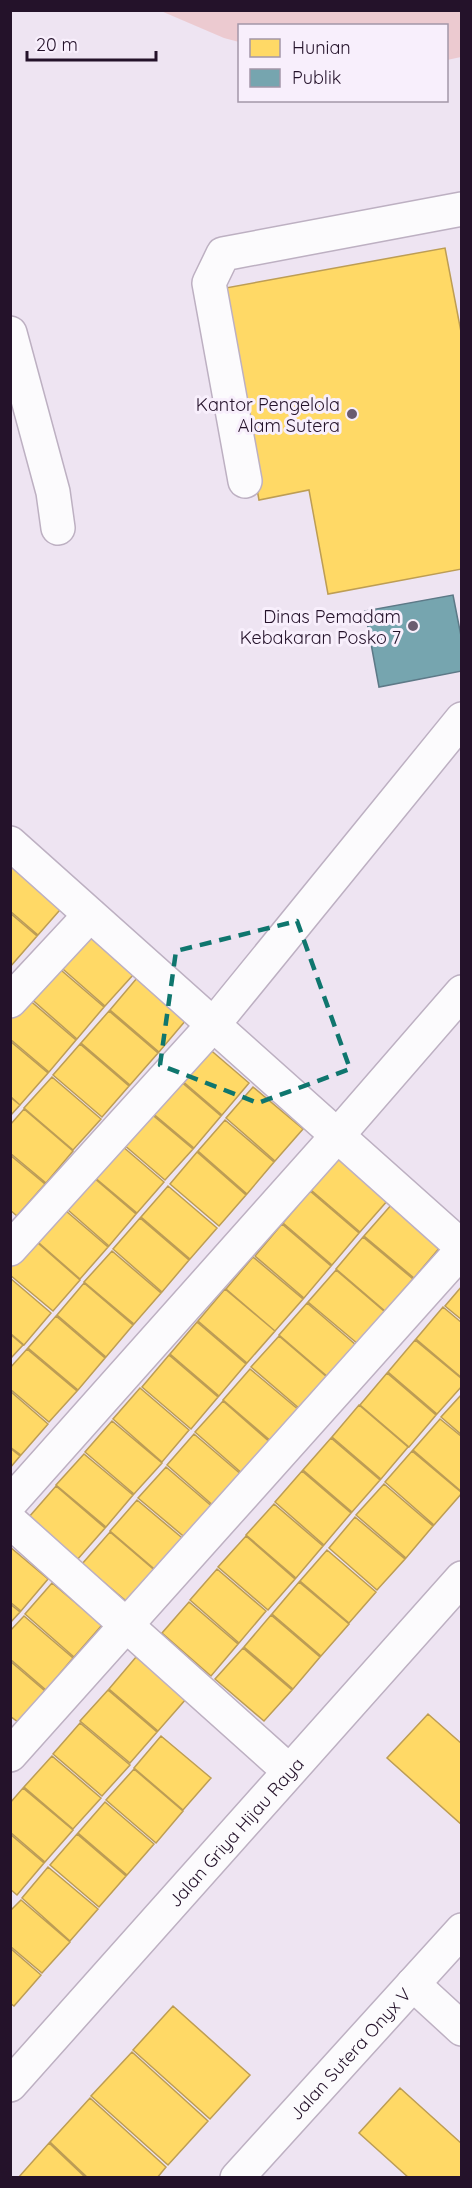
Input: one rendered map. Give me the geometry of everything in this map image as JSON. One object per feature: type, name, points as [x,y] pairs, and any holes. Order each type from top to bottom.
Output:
[{"type":"street","points":[[245,481],[208,283],[223,254],[462,209]]},
{"type":"street","points":[[10,333],[53,492],[58,528]]},
{"type":"street","points":[[10,1249],[213,1025],[462,719]]},
{"type":"street","points":[[10,843],[462,1248],[10,1755]]},
{"type":"street","points":[[10,1001],[90,915]]},
{"type":"street","points":[[10,1503],[462,992]]},
{"type":"street","points":[[10,1521],[289,1771]]},
{"type":"street","name":"Jalan Griya Hijau Raya","points":[[10,2085],[462,1578]]},
{"type":"street","name":"Jalan Sutera Onyx V","points":[[237,2178],[462,1930]]},
{"type":"street","points":[[413,1984],[462,2029]]},
{"type":"highlighted area","points":[[297,921],[350,1069],[258,1103],[160,1065],[176,951]]},
{"type":"shaded area","points":[[161,11],[461,11],[461,57],[448,60],[448,24],[238,24],[238,42]]},
{"type":"building: Hunian","name":"Kantor Pengelola Alam Sutera","points":[[445,248],[462,337],[462,569],[328,594],[309,490],[259,500],[220,289]]},
{"type":"building: Hunian","points":[[16,861],[66,903],[38,935],[10,911],[10,868]]},
{"type":"building: Hunian","points":[[10,913],[37,936],[10,967]]},
{"type":"building: Hunian","points":[[84,932],[133,975],[105,1006],[56,963]]},
{"type":"building: Hunian","points":[[55,965],[104,1007],[77,1039],[28,996]]},
{"type":"building: Hunian","points":[[137,978],[186,1020],[159,1052],[110,1010]]},
{"type":"building: Hunian","points":[[27,998],[76,1040],[49,1072],[10,1039],[10,1016]]},
{"type":"building: Hunian","points":[[109,1011],[158,1053],[130,1085],[81,1043]]},
{"type":"building: Hunian","points":[[10,1041],[48,1073],[20,1105],[10,1096]]},
{"type":"building: Hunian","points":[[200,1041],[249,1083],[222,1115],[173,1073]]},
{"type":"building: Hunian","points":[[80,1044],[129,1086],[102,1117],[53,1075]]},
{"type":"building: Hunian","points":[[172,1074],[221,1116],[194,1148],[144,1106]]},
{"type":"building: Hunian","points":[[52,1077],[101,1119],[73,1150],[24,1108]]},
{"type":"building: Hunian","points":[[253,1087],[303,1129],[275,1161],[226,1118]]},
{"type":"building: Hunian","points":[[10,1097],[20,1105],[10,1116]]},
{"type":"building: Hunian","points":[[143,1107],[193,1149],[165,1180],[116,1138]]},
{"type":"building: Hunian","points":[[24,1109],[73,1151],[46,1183],[10,1153],[10,1125]]},
{"type":"building: Hunian","points":[[225,1120],[274,1162],[247,1194],[198,1151]]},
{"type":"building: Hunian","points":[[115,1140],[164,1182],[137,1213],[87,1171]]},
{"type":"building: Hunian","points":[[197,1152],[246,1195],[219,1226],[170,1184]]},
{"type":"building: Hunian","points":[[10,1155],[45,1184],[17,1216],[10,1210]]},
{"type":"building: Hunian","points":[[338,1158],[388,1200],[360,1232],[311,1190]]},
{"type":"building: Hunian","points":[[87,1172],[136,1214],[109,1246],[60,1203]]},
{"type":"building: Hunian","points":[[168,1186],[217,1228],[190,1259],[141,1217]]},
{"type":"building: Hunian","points":[[310,1191],[359,1233],[332,1265],[283,1223]]},
{"type":"building: Hunian","points":[[392,1204],[441,1246],[414,1278],[364,1236]]},
{"type":"building: Hunian","points":[[59,1205],[108,1247],[80,1279],[31,1236]]},
{"type":"building: Hunian","points":[[140,1218],[189,1260],[162,1292],[113,1249]]},
{"type":"building: Hunian","points":[[282,1224],[331,1266],[304,1298],[255,1256]]},
{"type":"building: Hunian","points":[[31,1237],[80,1280],[53,1311],[10,1275],[10,1261]]},
{"type":"building: Hunian","points":[[363,1237],[413,1279],[385,1311],[336,1269]]},
{"type":"building: Hunian","points":[[112,1251],[161,1293],[134,1324],[84,1282]]},
{"type":"building: Hunian","points":[[253,1257],[303,1299],[275,1331],[226,1289]]},
{"type":"building: Hunian","points":[[336,1270],[385,1312],[358,1344],[308,1302]]},
{"type":"building: Hunian","points":[[10,1278],[51,1313],[24,1345],[10,1333]]},
{"type":"building: Hunian","points":[[84,1283],[133,1325],[106,1357],[57,1315]]},
{"type":"building: Hunian","points":[[462,1286],[462,1320],[445,1306]]},
{"type":"building: Hunian","points":[[225,1289],[275,1331],[247,1363],[198,1321]]},
{"type":"building: Hunian","points":[[307,1303],[356,1345],[328,1377],[279,1335]]},
{"type":"building: Hunian","points":[[443,1307],[462,1323],[462,1378],[416,1339]]},
{"type":"building: Hunian","points":[[56,1316],[105,1358],[78,1390],[28,1348]]},
{"type":"building: Hunian","points":[[197,1322],[246,1364],[219,1396],[170,1354]]},
{"type":"building: Hunian","points":[[10,1334],[23,1345],[10,1359]]},
{"type":"building: Hunian","points":[[279,1336],[328,1378],[300,1409],[251,1367]]},
{"type":"building: Hunian","points":[[415,1340],[462,1379],[462,1386],[437,1414],[388,1372]]},
{"type":"building: Hunian","points":[[27,1349],[77,1391],[49,1422],[10,1389],[10,1368]]},
{"type":"building: Hunian","points":[[169,1355],[218,1397],[191,1429],[142,1387]]},
{"type":"building: Hunian","points":[[250,1369],[300,1411],[272,1442],[223,1400]]},
{"type":"building: Hunian","points":[[387,1373],[436,1415],[409,1447],[360,1405]]},
{"type":"building: Hunian","points":[[140,1388],[189,1430],[162,1462],[113,1419]]},
{"type":"building: Hunian","points":[[10,1391],[48,1424],[21,1455],[10,1447]]},
{"type":"building: Hunian","points":[[462,1394],[462,1435],[441,1417]]},
{"type":"building: Hunian","points":[[223,1401],[272,1444],[244,1475],[195,1432]]},
{"type":"building: Hunian","points":[[359,1405],[408,1447],[381,1479],[332,1437]]},
{"type":"building: Hunian","points":[[440,1419],[462,1437],[462,1492],[413,1450]]},
{"type":"building: Hunian","points":[[112,1421],[162,1463],[134,1494],[85,1452]]},
{"type":"building: Hunian","points":[[194,1434],[243,1476],[216,1508],[167,1465]]},
{"type":"building: Hunian","points":[[331,1438],[380,1480],[352,1512],[303,1470]]},
{"type":"building: Hunian","points":[[10,1448],[20,1456],[10,1468]]},
{"type":"building: Hunian","points":[[412,1451],[462,1493],[434,1525],[385,1482]]},
{"type":"building: Hunian","points":[[84,1454],[133,1495],[106,1527],[56,1485]]},
{"type":"building: Hunian","points":[[166,1467],[215,1509],[188,1540],[138,1498]]},
{"type":"building: Hunian","points":[[302,1471],[351,1513],[324,1545],[275,1502]]},
{"type":"building: Hunian","points":[[384,1484],[433,1526],[406,1558],[356,1515]]},
{"type":"building: Hunian","points":[[56,1486],[105,1528],[77,1560],[29,1517]]},
{"type":"building: Hunian","points":[[137,1500],[187,1542],[159,1573],[110,1531]]},
{"type":"building: Hunian","points":[[274,1504],[323,1546],[296,1578],[246,1535]]},
{"type":"building: Hunian","points":[[355,1517],[405,1559],[377,1590],[329,1548]]},
{"type":"building: Hunian","points":[[110,1532],[159,1574],[131,1605],[82,1564]]},
{"type":"building: Hunian","points":[[246,1536],[295,1579],[268,1610],[218,1567]]},
{"type":"building: Hunian","points":[[10,1547],[48,1579],[21,1611],[10,1602]]},
{"type":"building: Hunian","points":[[327,1550],[376,1592],[349,1623],[300,1581]]},
{"type":"building: Hunian","points":[[217,1569],[266,1611],[239,1643],[190,1600]]},
{"type":"building: Hunian","points":[[299,1582],[349,1624],[321,1656],[272,1614]]},
{"type":"building: Hunian","points":[[52,1583],[102,1625],[74,1657],[25,1614]]},
{"type":"building: Hunian","points":[[189,1602],[238,1644],[211,1676],[162,1633]]},
{"type":"building: Hunian","points":[[10,1604],[20,1612],[10,1623]]},
{"type":"building: Hunian","points":[[271,1615],[320,1657],[293,1689],[244,1647]]},
{"type":"building: Hunian","points":[[24,1616],[73,1658],[46,1690],[10,1659],[10,1631]]},
{"type":"building: Hunian","points":[[243,1648],[292,1690],[264,1721],[215,1679]]},
{"type":"building: Hunian","points":[[136,1657],[186,1699],[158,1731],[109,1689]]},
{"type":"building: Hunian","points":[[10,1661],[45,1691],[18,1722],[10,1716]]},
{"type":"building: Hunian","points":[[108,1690],[157,1732],[130,1763],[80,1721]]},
{"type":"building: Hunian","points":[[428,1714],[462,1744],[462,1825],[387,1758]]},
{"type":"building: Hunian","points":[[80,1723],[130,1765],[102,1796],[53,1754]]},
{"type":"building: Hunian","points":[[161,1736],[211,1778],[183,1810],[134,1768]]},
{"type":"building: Hunian","points":[[52,1756],[101,1798],[73,1829],[24,1787]]},
{"type":"building: Hunian","points":[[134,1769],[183,1811],[156,1843],[106,1800]]},
{"type":"building: Hunian","points":[[23,1788],[73,1830],[45,1862],[10,1832],[10,1803]]},
{"type":"building: Hunian","points":[[105,1802],[154,1844],[127,1875],[78,1833]]},
{"type":"building: Hunian","points":[[10,1834],[44,1863],[17,1895],[10,1889]]},
{"type":"building: Hunian","points":[[77,1834],[126,1876],[99,1907],[50,1865]]},
{"type":"building: Hunian","points":[[48,1867],[98,1909],[70,1941],[22,1898]]},
{"type":"building: Hunian","points":[[21,1900],[70,1942],[42,1973],[10,1946],[10,1911]]},
{"type":"building: Hunian","points":[[10,1948],[41,1975],[14,2006],[10,2003]]},
{"type":"building: Hunian","points":[[173,2006],[250,2075],[210,2119],[133,2050]]},
{"type":"building: Hunian","points":[[132,2052],[208,2121],[168,2165],[91,2096]]},
{"type":"building: Hunian","points":[[400,2088],[462,2144],[462,2175],[459,2178],[409,2178],[359,2133]]},
{"type":"building: Hunian","points":[[90,2098],[166,2167],[157,2178],[88,2178],[50,2142]]},
{"type":"building: Hunian","points":[[49,2143],[86,2178],[18,2178]]},
{"type":"building: Publik","name":"Dinas Pemadam Kebakaran Posko 7","points":[[453,595],[462,641],[462,671],[379,687],[365,611]]},
{"type":"place","name":"Kantor Pengelola Alam Sutera","points":[[352,414]]},
{"type":"place","name":"Dinas Pemadam Kebakaran Posko 7","points":[[413,626]]}]
